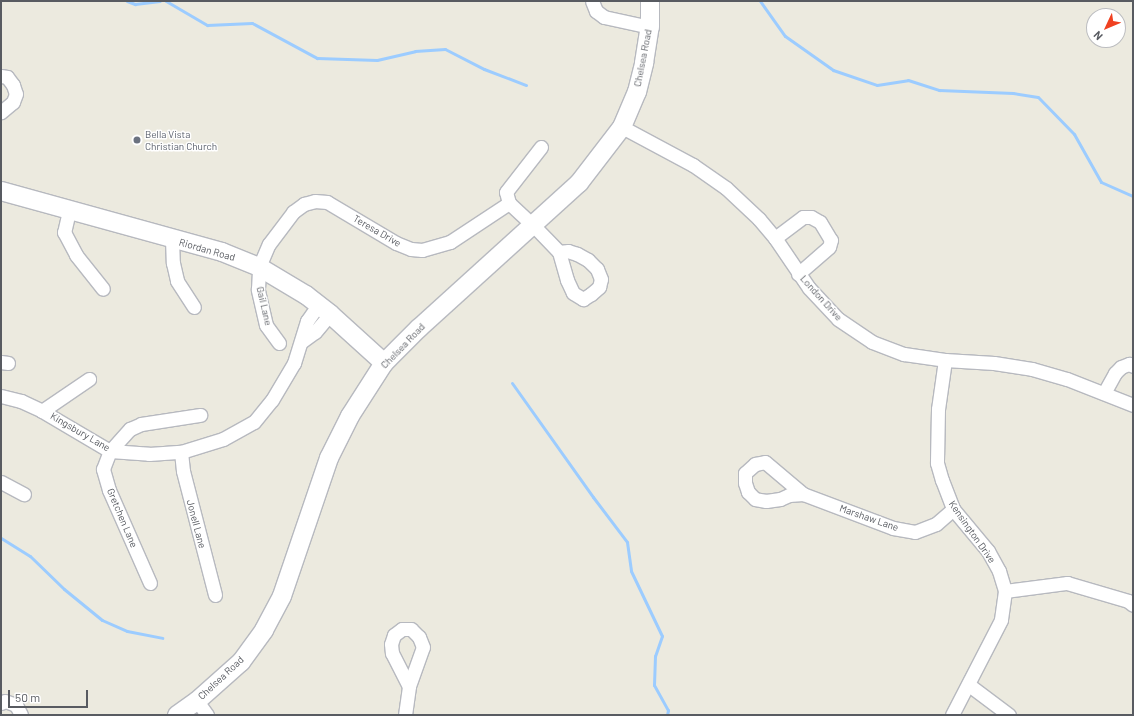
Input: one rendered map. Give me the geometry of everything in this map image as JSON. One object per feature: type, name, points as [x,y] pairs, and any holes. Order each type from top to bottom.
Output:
[{"type":"street","points":[[592,1],[596,10],[604,17],[650,27]]},
{"type":"street","name":"Chelsea Road","points":[[177,715],[202,708],[241,662],[264,630],[282,596],[330,458],[350,416],[384,364],[419,328],[579,183],[622,127],[637,92],[644,63],[650,27],[650,1]]},
{"type":"street","points":[[1,76],[10,81],[16,94],[13,102],[1,112]]},
{"type":"street","name":"London Drive","points":[[622,127],[693,165],[726,188],[759,219],[775,238],[798,274],[838,319],[872,342],[904,354],[945,360],[994,363],[1032,370],[1067,379],[1133,405]]},
{"type":"street","points":[[541,147],[506,192],[508,203],[533,225],[559,252]]},
{"type":"street","name":"Riordan Road","points":[[1,191],[222,252],[259,267],[324,309],[384,364]]},
{"type":"street","name":"Teresa Drive","points":[[259,267],[269,244],[292,212],[304,204],[316,201],[327,202],[396,243],[411,249],[422,250],[450,242],[508,203]]},
{"type":"street","points":[[69,211],[64,232],[76,255],[103,289]]},
{"type":"street","points":[[775,238],[803,217],[811,217],[820,222],[831,240],[829,247],[798,274]]},
{"type":"street","points":[[172,239],[173,263],[177,281],[194,306]]},
{"type":"street","name":"Gail Lane","points":[[259,267],[258,289],[266,325],[278,343]]},
{"type":"street","name":"Kingsbury Lane","points":[[1,396],[21,401],[42,411],[110,451],[149,454],[181,452],[223,439],[254,422],[272,400],[294,363],[307,321],[324,309]]},
{"type":"street","name":"Kensington Drive","points":[[945,360],[938,409],[937,463],[948,499],[953,509],[988,551],[999,571],[1005,591],[1001,620],[969,685],[952,715]]},
{"type":"street","points":[[1104,393],[1115,373],[1121,367],[1129,364],[1133,366]]},
{"type":"street","points":[[42,411],[89,379]]},
{"type":"street","points":[[110,451],[130,429],[141,424],[200,415]]},
{"type":"street","name":"Gretchen Lane","points":[[110,451],[103,469],[109,490],[150,583]]},
{"type":"street","name":"Jonell Lane","points":[[181,452],[183,471],[215,595]]},
{"type":"street","points":[[1,482],[24,494]]},
{"type":"street","name":"Marshaw Lane","points":[[803,494],[893,528],[915,532],[936,524],[953,509]]},
{"type":"street","points":[[1005,591],[1067,583],[1128,601],[1133,605]]},
{"type":"street","points":[[969,685],[1009,715]]},
{"type":"street","points":[[405,715],[409,686]]},
{"type":"street","points":[[1,703],[5,702],[16,705],[21,715]]},
{"type":"waterway","points":[[127,1],[135,4],[160,1]]},
{"type":"waterway","points":[[166,1],[207,25],[252,23],[317,58],[377,60],[415,51],[445,49],[484,69],[526,85]]},
{"type":"waterway","points":[[760,1],[785,36],[833,70],[877,85],[908,80],[939,90],[1013,93],[1038,97],[1074,134],[1101,182],[1133,196]]},
{"type":"waterway","points":[[512,383],[627,542],[631,571],[662,636],[655,656],[654,685],[668,710],[667,715]]},
{"type":"waterway","points":[[1,538],[30,556],[64,589],[102,620],[127,631],[162,638]]},
{"type":"place","name":"Bella Vista Christian Church","points":[[137,140]]}]
